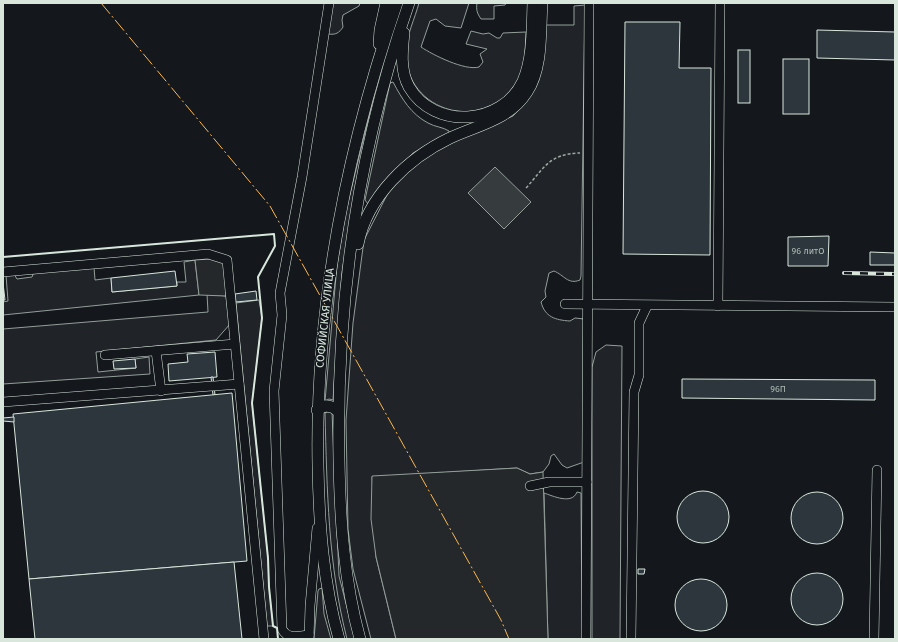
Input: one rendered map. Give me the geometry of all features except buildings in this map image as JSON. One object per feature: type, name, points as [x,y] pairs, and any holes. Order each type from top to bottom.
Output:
[{"type":"main road","points":[[378,60],[380,30],[386,3]]},
{"type":"main road","points":[[405,4],[402,56],[403,69],[409,87],[423,102],[438,112],[446,116],[466,118],[491,112],[501,106],[518,89],[529,58],[533,3]]},
{"type":"main road","points":[[346,283],[365,221],[383,193],[404,168],[428,150],[451,137],[502,117],[528,92],[538,63],[542,3]]},
{"type":"main road","name":"СОФИЙСКАЯ УЛИЦА","points":[[339,639],[329,600],[319,510],[317,410],[322,329],[338,215],[350,159],[378,60],[405,4]]},
{"type":"main road","name":"СОФИЙСКАЯ УЛИЦА","points":[[360,639],[346,569],[342,537],[338,411],[346,283],[362,180],[405,4]]},
{"type":"main road","points":[[317,410],[325,406],[330,406],[338,411]]},
{"type":"street","points":[[319,510],[311,593],[309,637],[290,637],[285,634],[282,629],[274,391],[282,315],[280,293],[302,178],[329,3]]},
{"type":"street","points":[[586,639],[589,305],[589,3]]},
{"type":"street","points":[[718,306],[720,3]]},
{"type":"street","points":[[3,272],[208,254],[227,260],[264,639]]},
{"type":"street","points":[[565,304],[647,306],[895,307]]},
{"type":"street","points":[[631,639],[634,392],[639,376],[639,323],[647,306]]},
{"type":"street","points":[[104,355],[235,344]]},
{"type":"street","points":[[156,351],[161,390]]},
{"type":"street","points":[[3,402],[239,384]]},
{"type":"street","points":[[874,639],[877,470]]},
{"type":"street","points":[[530,486],[549,482],[587,482]]},
{"type":"path","points":[[526,188],[549,162],[556,157],[566,153],[588,153]]},
{"type":"shaded area","points":[[333,3],[360,3],[359,6],[343,15],[343,27],[340,31],[335,34],[328,34]]},
{"type":"shaded area","points":[[419,3],[469,3],[461,28],[445,26],[436,19],[430,21],[421,47],[458,65],[473,68],[479,67],[483,62],[480,54],[487,49],[466,44],[471,31],[483,34],[489,33],[497,38],[500,38],[503,33],[526,32],[525,56],[521,75],[505,97],[488,108],[469,112],[450,110],[432,102],[418,89],[409,72],[406,50],[409,32]]},
{"type":"shaded area","points":[[477,3],[506,3],[505,5],[494,6],[494,19],[481,19],[477,11]]},
{"type":"shaded area","points":[[585,5],[581,276],[580,280],[572,281],[554,271],[549,273],[545,291],[546,297],[541,302],[545,311],[555,319],[570,321],[575,318],[584,319],[584,462],[567,468],[562,465],[554,454],[551,456],[549,464],[543,472],[530,474],[517,468],[372,477],[376,557],[396,639],[371,639],[353,569],[348,529],[346,420],[353,323],[364,240],[389,191],[407,171],[441,147],[513,116],[529,98],[545,25],[574,25],[574,6]]},
{"type":"shaded area","points":[[393,82],[412,111],[431,124],[449,131],[449,134],[413,153],[368,204],[365,200],[390,83]]},
{"type":"shaded area","points":[[376,87],[379,87],[353,206],[342,272],[333,400],[329,399],[325,401],[337,265],[346,211]]},
{"type":"shaded area","points":[[495,167],[531,202],[504,229],[468,193]]},
{"type":"shaded area","points":[[209,259],[225,262],[226,296],[199,295],[195,260]]},
{"type":"shaded area","points":[[195,260],[199,295],[3,315],[3,302],[8,301],[6,275],[14,274],[17,279],[32,277],[34,272],[94,267],[95,280],[111,278],[112,292],[177,286],[177,282],[186,282],[184,262]]},
{"type":"shaded area","points":[[207,294],[226,296],[230,324],[216,340],[96,352],[98,372],[136,368],[135,359],[149,357],[150,374],[3,384],[3,329],[208,312]]},
{"type":"shaded area","points":[[259,300],[262,318],[252,403],[268,558],[273,626],[267,626],[236,303]]},
{"type":"shaded area","points":[[606,345],[622,346],[620,639],[592,639],[592,367],[596,352]]},
{"type":"shaded area","points":[[329,411],[332,412],[339,576],[355,639],[347,639],[332,555],[325,413]]},
{"type":"shaded area","points":[[517,468],[530,474],[543,472],[548,639],[396,639],[376,557],[371,519],[372,476]]},
{"type":"shaded area","points":[[577,492],[581,493],[582,639],[548,639],[544,493],[567,499],[575,496]]},
{"type":"shaded area","points":[[322,588],[324,614],[331,639],[314,639],[318,591]]},
{"type":"railway","points":[[844,273],[895,274]]},
{"type":"wall","points":[[3,257],[274,234],[275,246],[258,277],[262,318],[252,403],[268,558],[273,626],[277,628],[278,639]]},
{"type":"power","points":[[101,3],[270,206],[501,620],[509,639]]}]
